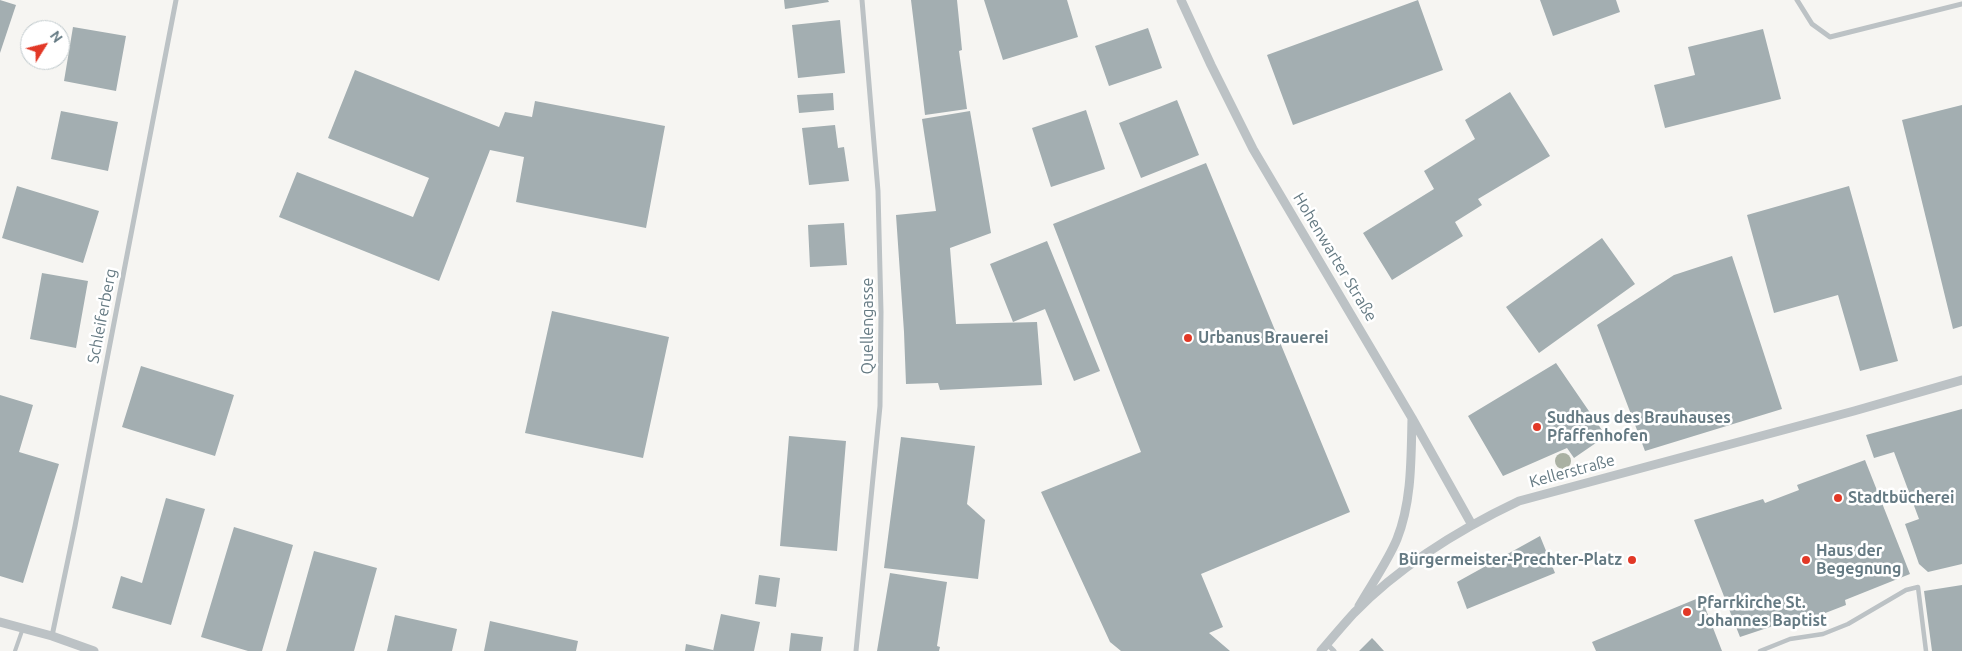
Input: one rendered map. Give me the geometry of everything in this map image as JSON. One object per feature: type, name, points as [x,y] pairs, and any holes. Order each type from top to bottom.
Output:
[{"type":"street","name":"Schleiferberg","points":[[52,636],[77,517],[176,0]]},
{"type":"street","name":"Quellengasse","points":[[856,651],[880,406],[881,312],[878,191],[862,0]]},
{"type":"street","name":"Hohenwarter Straße","points":[[1181,0],[1210,65],[1253,149],[1412,418],[1472,525]]},
{"type":"street","points":[[1797,0],[1812,24],[1830,37],[1962,4]]},
{"type":"street","name":"Kellerstraße","points":[[1327,649],[1355,612],[1407,568],[1472,525],[1519,501],[1962,380]]},
{"type":"street","points":[[1355,612],[1397,540],[1408,494],[1412,418]]},
{"type":"street","points":[[1760,651],[1790,639],[1823,634],[1848,624],[1906,590],[1918,587],[1926,651]]},
{"type":"street","points":[[0,622],[52,636],[94,651]]},
{"type":"lane","points":[[15,651],[23,628]]},
{"type":"building","points":[[0,0],[16,5],[0,53]]},
{"type":"building","points":[[784,0],[828,0],[829,2],[785,9]]},
{"type":"building","points":[[911,0],[957,0],[962,50],[959,51],[967,109],[925,115]]},
{"type":"building","points":[[984,0],[1067,0],[1078,37],[1003,60]]},
{"type":"building","points":[[1418,0],[1443,70],[1293,125],[1267,55]]},
{"type":"building","points":[[1540,0],[1616,0],[1620,12],[1553,36]]},
{"type":"building","points":[[840,20],[845,73],[798,78],[792,25]]},
{"type":"building","points":[[73,27],[126,36],[116,91],[64,81],[66,70],[70,70],[70,45]]},
{"type":"building","points":[[1148,28],[1162,68],[1109,86],[1095,46]]},
{"type":"building","points":[[1763,29],[1781,99],[1665,128],[1654,85],[1695,75],[1688,47]]},
{"type":"building","points":[[355,70],[499,127],[505,112],[532,117],[535,101],[665,126],[646,228],[516,202],[524,157],[490,150],[439,281],[279,217],[297,172],[413,217],[429,178],[328,138]]},
{"type":"building","points":[[1510,92],[1550,156],[1478,199],[1482,205],[1455,222],[1463,236],[1392,280],[1363,233],[1434,189],[1424,171],[1475,139],[1465,120]]},
{"type":"building","points":[[833,93],[834,110],[799,113],[797,95]]},
{"type":"building","points":[[1177,100],[1199,155],[1141,178],[1119,123]]},
{"type":"building","points":[[1962,105],[1962,326],[1953,329],[1902,120]]},
{"type":"building","points":[[1086,110],[1105,169],[1051,187],[1032,128]]},
{"type":"building","points":[[61,111],[118,122],[108,171],[51,159]]},
{"type":"building","points":[[970,111],[991,233],[950,248],[956,324],[1037,322],[1042,385],[940,390],[938,383],[906,384],[896,215],[936,211],[922,119]]},
{"type":"building","points":[[835,125],[838,148],[844,147],[849,181],[809,185],[802,128]]},
{"type":"building","name":"Urbanus Brauerei","points":[[1206,163],[1350,512],[1201,574],[1223,627],[1209,633],[1230,651],[1121,651],[1110,642],[1041,492],[1141,452],[1053,224]]},
{"type":"building","points":[[17,186],[99,211],[83,263],[2,238]]},
{"type":"building","points":[[1849,186],[1898,361],[1860,371],[1838,295],[1774,313],[1747,215]]},
{"type":"building","points":[[844,223],[847,265],[810,267],[808,225]]},
{"type":"building","points":[[1602,238],[1635,284],[1539,353],[1506,307]]},
{"type":"building","points":[[1047,241],[1100,371],[1074,381],[1045,309],[1013,322],[990,264]]},
{"type":"building","points":[[1732,256],[1782,409],[1645,451],[1597,325],[1674,275]]},
{"type":"building","points":[[42,273],[88,281],[76,348],[30,339]]},
{"type":"building","points":[[552,311],[669,337],[643,458],[525,433]]},
{"type":"building","name":"Sudhaus des Brauhauses Pfaffenhofen","points":[[1556,363],[1606,436],[1574,458],[1567,448],[1503,476],[1468,416]]},
{"type":"building","points":[[141,366],[234,395],[215,456],[122,427]]},
{"type":"building","points":[[0,395],[33,405],[19,452],[59,464],[23,583],[0,576]]},
{"type":"building","points":[[1962,409],[1962,564],[1928,572],[1919,564],[1905,524],[1919,519],[1894,452],[1874,458],[1866,435]]},
{"type":"building","points":[[789,436],[846,441],[837,551],[780,546]]},
{"type":"building","points":[[901,437],[975,446],[967,504],[985,520],[978,579],[884,568]]},
{"type":"building","name":"Haus der Begegnung","points":[[1865,460],[1910,574],[1845,600],[1846,605],[1815,617],[1811,618],[1809,614],[1740,637],[1694,520],[1763,499],[1765,503],[1799,490],[1797,485]]},
{"type":"building","points":[[166,498],[205,509],[171,625],[112,608],[121,576],[142,583]]},
{"type":"building","points":[[234,527],[293,545],[262,651],[248,651],[201,637]]},
{"type":"building","points":[[1540,536],[1555,573],[1467,609],[1457,582]]},
{"type":"building","points":[[314,551],[377,568],[354,651],[286,651]]},
{"type":"building","points":[[890,573],[947,582],[937,646],[940,647],[939,651],[877,651]]},
{"type":"building","points":[[759,575],[780,578],[776,607],[755,604]]},
{"type":"building","points":[[1962,585],[1962,651],[1932,651],[1924,591]]},
{"type":"building","name":"Pfarrkirche St. Johannes Baptist","points":[[1701,597],[1722,651],[1596,651],[1592,642]]},
{"type":"building","points":[[721,614],[760,622],[754,651],[713,651]]},
{"type":"building","points":[[395,615],[457,629],[452,651],[387,651]]},
{"type":"building","points":[[490,621],[578,641],[576,651],[484,651]]},
{"type":"building","points":[[791,633],[823,637],[821,651],[789,651]]},
{"type":"building","points":[[1372,638],[1384,651],[1359,651]]},
{"type":"building","points":[[686,644],[713,650],[713,651],[685,651]]},
{"type":"place","name":"Urbanus Brauerei","points":[[1188,338]]},
{"type":"place","name":"Sudhaus des Brauhauses Pfaffenhofen","points":[[1537,427]]},
{"type":"place","name":"Stadtbücherei","points":[[1838,498]]},
{"type":"place","name":"Bürgermeister-Prechter-Platz","points":[[1632,560]]},
{"type":"place","name":"Haus der Begegnung","points":[[1806,560]]},
{"type":"place","name":"Pfarrkirche St. Johannes Baptist","points":[[1687,612]]}]
